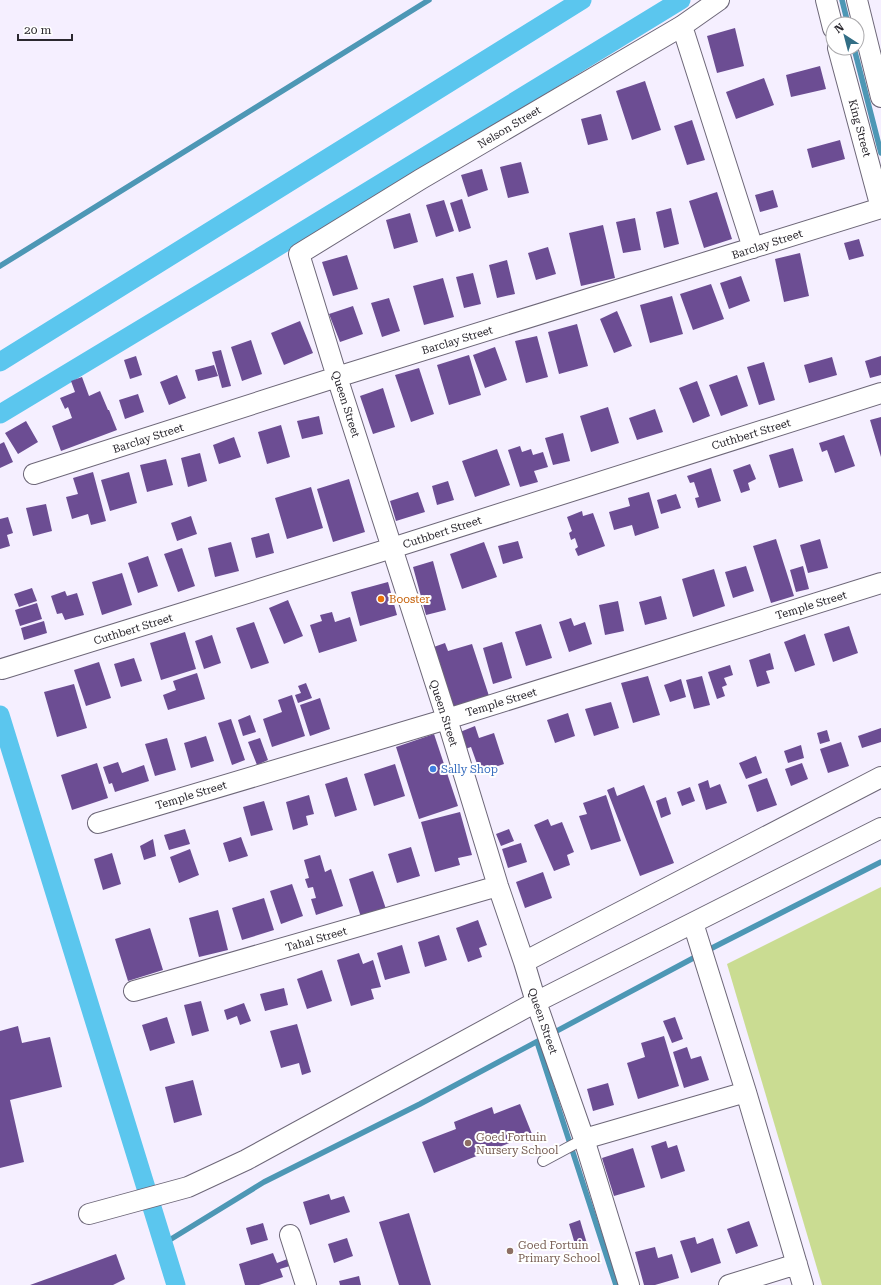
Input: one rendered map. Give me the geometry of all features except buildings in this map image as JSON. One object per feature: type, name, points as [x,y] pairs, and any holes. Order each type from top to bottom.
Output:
[{"type":"street","name":"Nelson Street","points":[[299,254],[421,179],[682,26],[719,0]]},
{"type":"street","points":[[826,0],[830,16]]},
{"type":"street","points":[[857,0],[881,97]]},
{"type":"street","points":[[682,26],[753,248]]},
{"type":"street","name":"King Street","points":[[840,56],[881,208]]},
{"type":"street","name":"Barclay Street","points":[[34,474],[337,377],[881,208]]},
{"type":"street","name":"Queen Street","points":[[299,254],[447,719],[498,886],[524,962],[580,1141],[629,1285]]},
{"type":"street","name":"Cuthbert Street","points":[[2,670],[881,393]]},
{"type":"street","name":"Temple Street","points":[[98,823],[447,719],[881,583]]},
{"type":"street","points":[[524,962],[881,777]]},
{"type":"street","points":[[89,1214],[188,1187],[246,1160],[536,1002],[881,828]]},
{"type":"street","name":"Tahal Street","points":[[134,991],[498,886]]},
{"type":"street","points":[[693,923],[746,1092],[803,1285]]},
{"type":"street","points":[[580,1141],[746,1092]]},
{"type":"street","points":[[290,1235],[306,1285]]},
{"type":"street","points":[[729,1285],[797,1264]]},
{"type":"lane","points":[[543,1161],[580,1141]]},
{"type":"green space","points":[[881,887],[881,1285],[822,1285],[727,964]]},
{"type":"waterway","points":[[0,266],[429,0]]},
{"type":"waterway","points":[[0,362],[582,0]]},
{"type":"waterway","points":[[0,414],[254,261],[681,0]]},
{"type":"waterway","points":[[842,0],[846,16]]},
{"type":"waterway","points":[[856,56],[881,153]]},
{"type":"waterway","points":[[0,715],[176,1285]]},
{"type":"waterway","points":[[163,1244],[264,1182],[420,1104],[714,947],[881,862]]},
{"type":"waterway","points":[[537,1042],[616,1285]]},
{"type":"place","name":"Booster","points":[[381,599]]},
{"type":"place","name":"Sally Shop","points":[[433,769]]},
{"type":"place","name":"Goed Fortuin Nursery School","points":[[468,1143]]},
{"type":"place","name":"Goed Fortuin Primary School","points":[[510,1251]]}]
